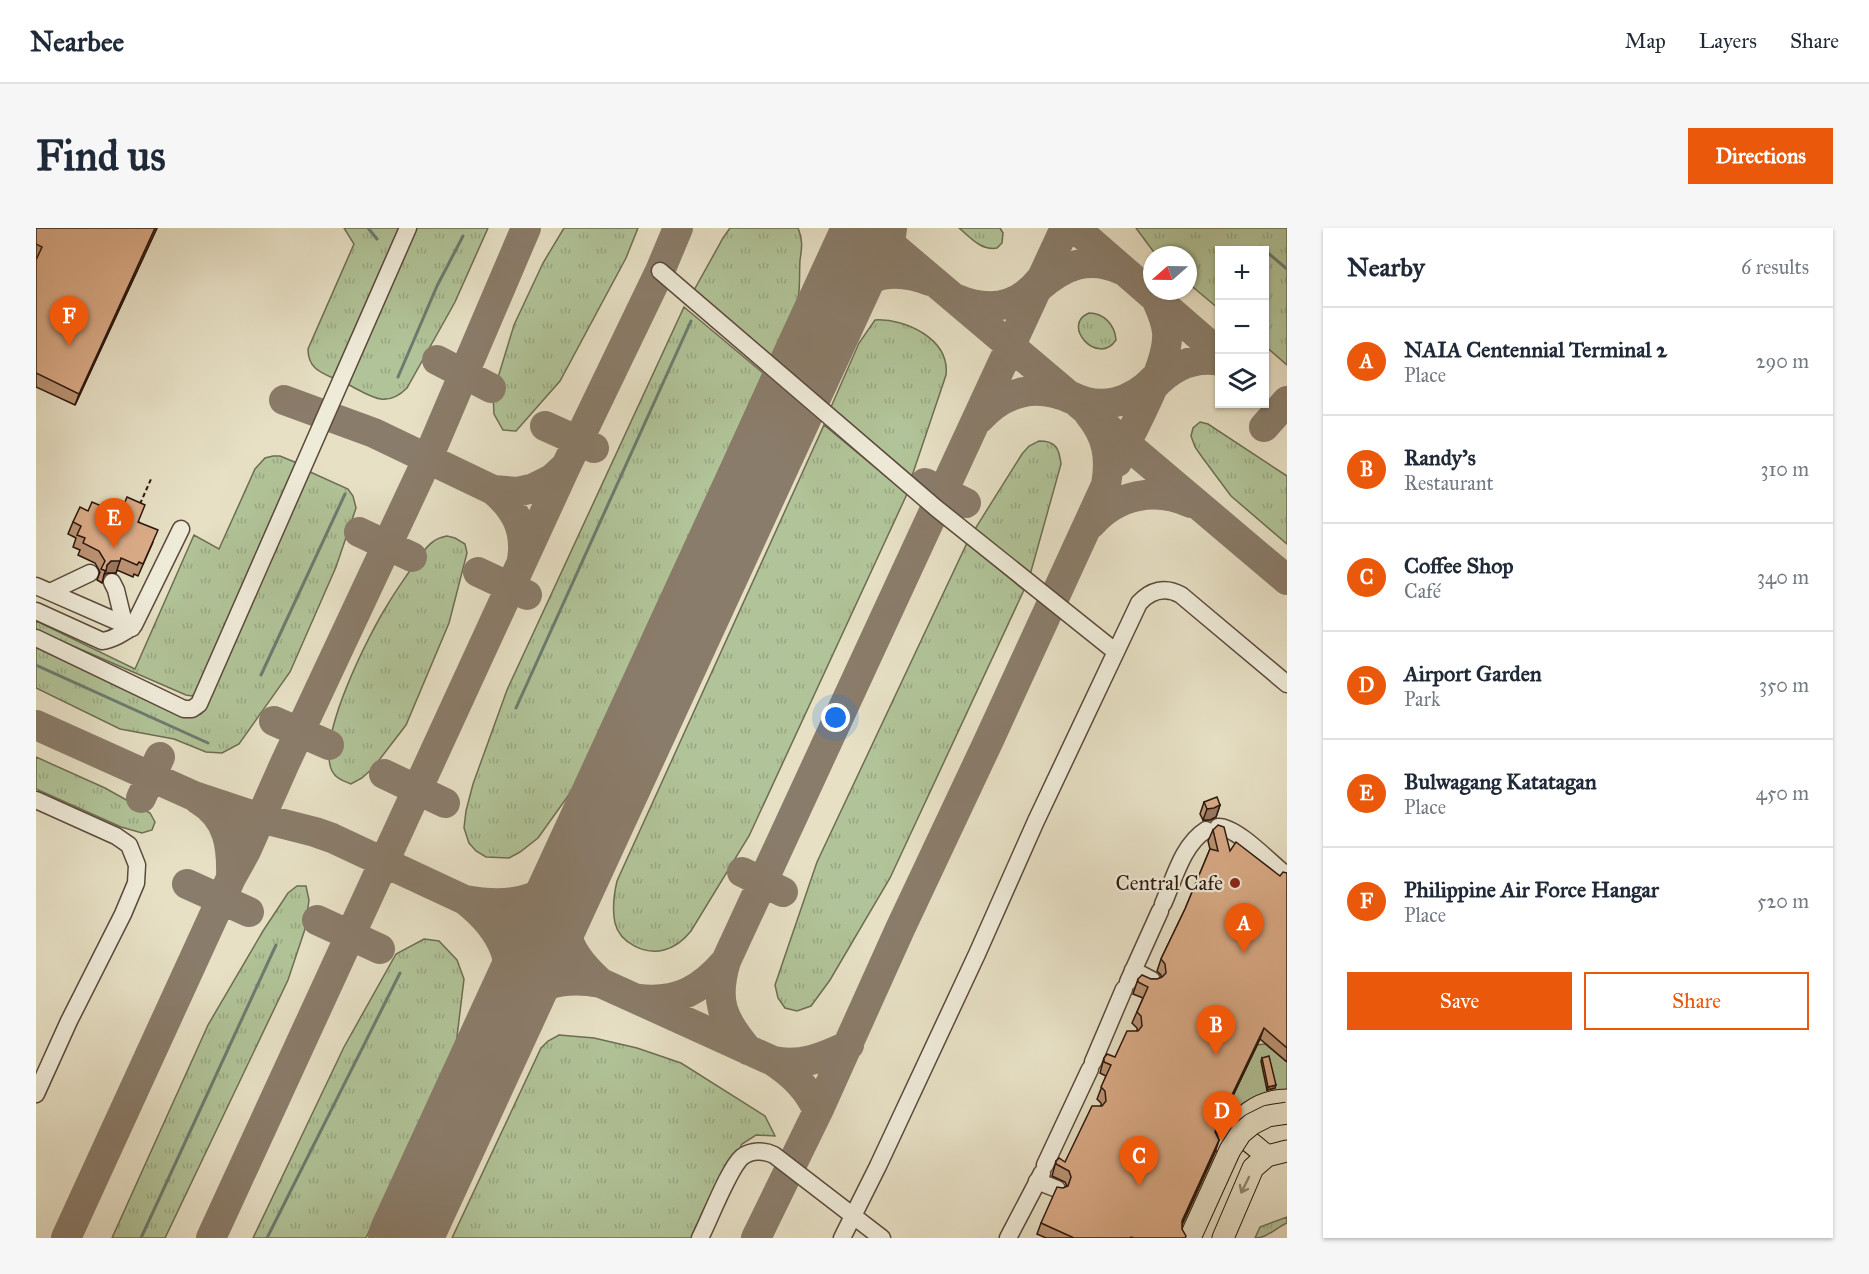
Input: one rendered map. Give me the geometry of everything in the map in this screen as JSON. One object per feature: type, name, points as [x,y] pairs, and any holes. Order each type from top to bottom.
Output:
[{"type":"main road","points":[[1179,1238],[1233,1128],[1243,1116],[1253,1109],[1287,1100]]},
{"type":"main road","points":[[1190,1238],[1230,1150],[1241,1133],[1268,1116],[1287,1113]]},
{"type":"main road","points":[[1222,1238],[1253,1168],[1277,1153],[1233,1128]]},
{"type":"lane","points":[[36,638],[184,709],[192,709],[199,704],[408,228]]},
{"type":"lane","points":[[660,271],[936,508],[1116,652]]},
{"type":"lane","points":[[36,611],[106,641],[125,629],[181,529]]},
{"type":"lane","points":[[43,589],[90,573]]},
{"type":"lane","points":[[112,582],[125,629]]},
{"type":"lane","points":[[43,589],[125,629]]},
{"type":"lane","points":[[842,1238],[878,1166],[1139,603],[1150,593],[1162,590],[1175,592],[1189,600],[1287,684]]},
{"type":"lane","points":[[36,800],[116,836],[129,846],[137,865],[136,883],[123,914],[69,1021],[36,1094]]},
{"type":"lane","points":[[1008,1238],[1041,1173],[1188,848],[1195,838],[1212,829],[1224,827],[1237,834],[1286,875]]},
{"type":"lane","points":[[1128,981],[1152,980]]},
{"type":"lane","points":[[1109,1024],[1128,1033]]},
{"type":"lane","points":[[1075,1100],[1092,1108]]},
{"type":"lane","points":[[700,1238],[738,1163],[743,1157],[758,1151],[774,1155],[882,1238]]},
{"type":"lane","points":[[1041,1173],[1057,1190]]},
{"type":"path","points":[[139,506],[151,479]]},
{"type":"green space","points":[[344,228],[399,228],[333,378],[312,365],[308,349],[354,244]]},
{"type":"green space","points":[[415,228],[488,228],[455,302],[407,388],[392,398],[377,398],[347,384]]},
{"type":"green space","points":[[564,228],[638,228],[626,258],[560,381],[516,431],[503,430],[494,414],[493,394],[514,325],[543,263]]},
{"type":"green space","points":[[730,228],[798,228],[800,232],[802,248],[797,305],[772,357],[693,292]]},
{"type":"green space","points":[[959,228],[1000,228],[1003,233],[1002,243],[997,248],[986,247],[976,243]]},
{"type":"green space","points":[[1136,228],[1287,228],[1287,365],[1269,349],[1269,246],[1215,246],[1215,306],[1197,291],[1197,246],[1149,246]]},
{"type":"green space","points":[[684,307],[763,373],[578,782],[538,838],[509,858],[486,857],[469,843],[464,828],[473,784],[507,690]]},
{"type":"green space","points":[[1089,313],[1099,315],[1111,325],[1116,340],[1108,347],[1100,349],[1092,346],[1080,334],[1078,326],[1081,319]]},
{"type":"green space","points":[[875,320],[899,323],[923,333],[941,351],[945,362],[946,375],[912,476],[831,407],[859,343]]},
{"type":"green space","points":[[1200,422],[1208,424],[1287,476],[1287,544],[1231,496],[1202,457],[1191,436],[1193,428]]},
{"type":"green space","points":[[824,425],[907,494],[749,836],[691,931],[676,945],[664,950],[641,949],[622,936],[615,923],[614,902],[617,881]]},
{"type":"green space","points":[[1039,441],[1049,442],[1056,446],[1061,464],[1030,575],[975,529],[1022,454],[1029,446]]},
{"type":"green space","points":[[280,456],[297,463],[197,693],[192,696],[186,695],[36,630],[36,621],[135,669],[194,535],[219,549],[255,469],[265,458]]},
{"type":"green space","points":[[308,471],[348,489],[353,496],[356,508],[336,567],[290,672],[239,744],[222,753],[206,752],[174,739],[120,729],[36,688],[36,647],[191,717],[201,714]]},
{"type":"green space","points":[[447,536],[465,544],[467,553],[449,623],[406,725],[373,768],[351,784],[334,774],[329,756],[331,735],[347,686],[379,618],[396,591],[427,547],[437,539]]},
{"type":"green space","points":[[967,543],[1024,590],[890,878],[830,980],[811,1006],[797,1011],[785,1008],[778,998],[775,985],[817,862]]},
{"type":"green space","points":[[36,757],[105,788],[150,813],[155,822],[152,830],[142,833],[121,827],[36,789]]},
{"type":"green space","points":[[297,886],[306,886],[309,900],[305,929],[288,980],[165,1238],[112,1238],[208,1025],[263,931],[288,893]]},
{"type":"green space","points":[[424,939],[439,941],[457,960],[464,979],[456,1045],[366,1238],[253,1238],[344,1047],[396,954]]},
{"type":"green space","points":[[559,1035],[594,1038],[637,1048],[681,1063],[765,1116],[775,1136],[756,1135],[742,1144],[696,1238],[452,1238],[541,1048]]},
{"type":"green space","points":[[1265,1044],[1287,1062],[1287,1112],[1262,1116],[1186,1238],[1172,1238],[1175,1220],[1257,1045]]},
{"type":"green space","points":[[1287,1217],[1287,1223],[1267,1235],[1255,1238],[1260,1227]]},
{"type":"building","points":[[36,228],[155,228],[79,394],[36,373],[36,260],[42,247],[36,244]]},
{"type":"building","points":[[127,497],[145,505],[138,522],[158,530],[143,564],[139,562],[137,565],[121,558],[120,561],[111,561],[106,571],[101,569],[105,561],[99,551],[83,543],[85,538],[77,535],[81,526],[73,522],[80,507],[88,511],[92,502],[120,514]]},
{"type":"building","points":[[1217,797],[1220,805],[1207,809],[1204,802]]},
{"type":"building","points":[[1218,825],[1224,827],[1230,851],[1236,842],[1280,876],[1283,872],[1287,873],[1287,1048],[1264,1028],[1217,1126],[1215,1132],[1219,1140],[1182,1221],[1185,1238],[1074,1238],[1041,1223],[1057,1187],[1068,1186],[1071,1177],[1069,1171],[1056,1164],[1056,1161],[1059,1158],[1065,1162],[1092,1106],[1102,1106],[1106,1101],[1105,1091],[1101,1087],[1111,1065],[1104,1062],[1104,1058],[1107,1054],[1115,1057],[1127,1031],[1138,1031],[1142,1026],[1141,1016],[1137,1012],[1148,987],[1138,982],[1138,979],[1142,975],[1157,979],[1166,973],[1165,964],[1161,959],[1210,849],[1218,851],[1213,830]]},
{"type":"building","points":[[1269,1056],[1276,1085],[1268,1087],[1262,1058]]},
{"type":"waterway","points":[[368,228],[377,239]]},
{"type":"waterway","points":[[398,377],[437,286],[463,236]]},
{"type":"waterway","points":[[1269,254],[1287,269]]},
{"type":"waterway","points":[[516,708],[691,321]]},
{"type":"waterway","points":[[261,675],[345,494]]},
{"type":"waterway","points":[[36,665],[208,743]]},
{"type":"waterway","points":[[141,1238],[276,945]]},
{"type":"waterway","points":[[267,1238],[400,973]]},
{"type":"taxiway","points":[[66,1238],[231,878],[246,851],[427,460],[526,228]]},
{"type":"taxiway","points":[[211,1238],[678,228]]},
{"type":"taxiway","points":[[845,228],[849,258],[845,282]]},
{"type":"taxiway","points":[[871,228],[1287,580]]},
{"type":"taxiway","points":[[726,961],[1065,228]]},
{"type":"taxiway","points":[[1075,228],[1215,350]]},
{"type":"taxiway","points":[[1038,288],[1057,273],[1077,265],[1099,263],[1122,270]]},
{"type":"taxiway","points":[[829,319],[849,294],[872,278],[898,274],[930,281]]},
{"type":"taxiway","points":[[957,299],[980,305],[1002,305],[1022,297],[1040,280]]},
{"type":"taxiway","points":[[1117,462],[1156,379],[1166,346],[1167,332],[1157,301]]},
{"type":"taxiway","points":[[437,360],[491,388]]},
{"type":"taxiway","points":[[1153,387],[1167,374],[1183,365],[1201,360],[1215,360]]},
{"type":"taxiway","points":[[1071,396],[1094,403],[1116,402],[1137,393],[1155,378]]},
{"type":"taxiway","points":[[979,419],[999,402],[1022,392],[1046,391],[1071,399]]},
{"type":"taxiway","points":[[284,400],[374,433],[493,490],[517,492],[534,488],[552,479],[566,466]]},
{"type":"taxiway","points":[[1264,427],[1287,401]]},
{"type":"taxiway","points":[[756,1238],[818,1111],[1106,485],[1108,465],[1106,447],[1100,430],[1089,414]]},
{"type":"taxiway","points":[[545,426],[594,448]]},
{"type":"taxiway","points":[[925,483],[966,503]]},
{"type":"taxiway","points":[[493,490],[508,504],[518,520],[523,539],[522,560]]},
{"type":"taxiway","points":[[1091,524],[1113,506],[1137,496],[1164,495],[1191,503]]},
{"type":"taxiway","points":[[359,532],[412,557]]},
{"type":"taxiway","points":[[478,572],[527,595]]},
{"type":"taxiway","points":[[274,721],[329,745]]},
{"type":"taxiway","points":[[36,725],[194,796],[260,818],[332,838],[482,908],[562,961],[601,983],[773,1061],[800,1083],[818,1111]]},
{"type":"taxiway","points":[[141,798],[160,757]]},
{"type":"taxiway","points":[[384,774],[445,803]]},
{"type":"taxiway","points":[[199,800],[209,807],[223,824],[231,855],[231,878]]},
{"type":"taxiway","points":[[508,1016],[511,981],[505,951],[490,924],[465,900],[502,903],[532,897],[558,882],[583,855]]},
{"type":"taxiway","points":[[742,872],[783,892]]},
{"type":"taxiway","points":[[187,884],[249,912]]},
{"type":"taxiway","points":[[508,1016],[528,996],[549,984],[574,981],[601,983],[580,962],[568,940],[565,916],[568,887]]},
{"type":"taxiway","points":[[317,920],[380,949]]},
{"type":"taxiway","points":[[639,999],[666,999],[688,992],[707,980],[726,961],[721,987],[723,1009],[732,1029],[748,1050]]},
{"type":"taxiway","points":[[773,1061],[803,1062],[849,1045]]},
{"type":"runway","points":[[405,1238],[870,228]]},
{"type":"place","name":"Philippine Air Force Hangar","points":[[69,346]]},
{"type":"place","name":"Bulwagang Katatagan","points":[[114,548]]},
{"type":"place","name":"Central Cafe","points":[[1235,883]]},
{"type":"place","name":"NAIA Centennial Terminal 2","points":[[1244,953]]},
{"type":"place","name":"Randy's","points":[[1216,1055]]},
{"type":"place","name":"Airport Garden","points":[[1222,1141]]},
{"type":"place","name":"Coffee Shop","points":[[1139,1186]]}]
